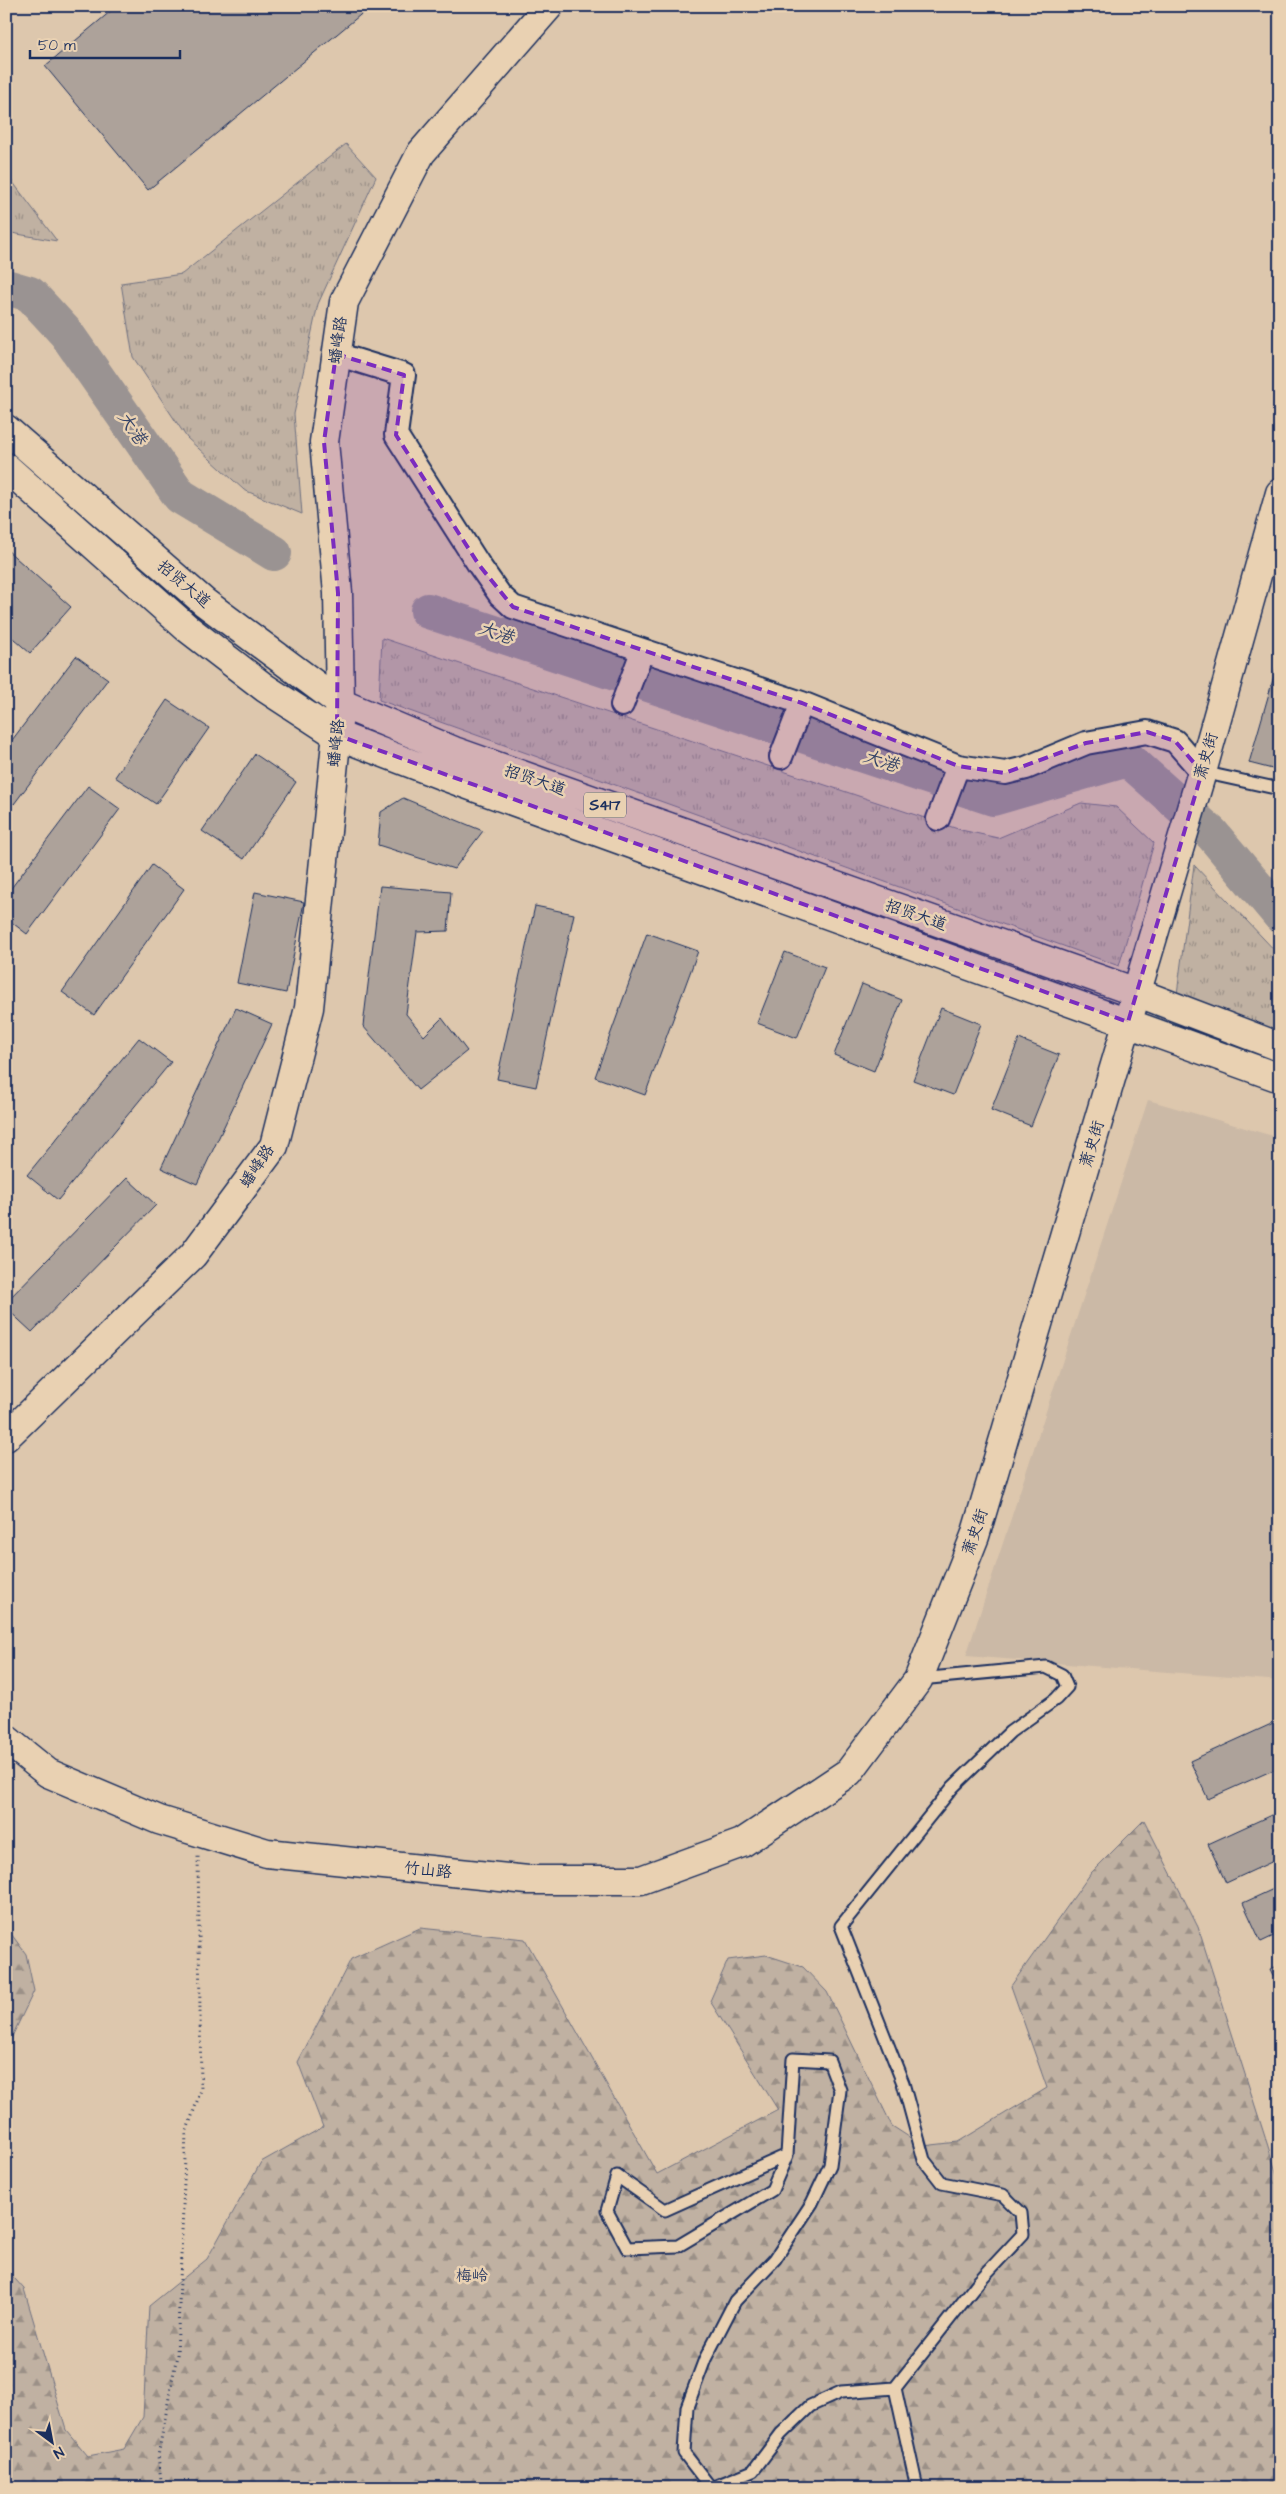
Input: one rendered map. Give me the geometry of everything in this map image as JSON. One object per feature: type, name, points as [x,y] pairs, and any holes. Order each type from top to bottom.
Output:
[{"type":"street","name":"蟠峰路","points":[[6,1437],[193,1255],[274,1146],[309,1008],[340,703],[338,593],[324,442],[344,302],[421,153],[549,6]]},
{"type":"street","points":[[336,354],[404,375],[396,436],[479,565],[506,601],[513,607],[642,652],[802,703],[958,766],[1005,773],[1026,768],[1086,743],[1147,732],[1175,741],[1201,773]]},
{"type":"street","name":"招贤大道","points":[[6,429],[204,602],[340,703],[454,751],[1136,992],[1280,1047]]},
{"type":"street","name":"招贤大道","points":[[6,467],[187,628],[266,688],[337,735],[446,777],[1280,1078]]},
{"type":"street","name":"萧史街","points":[[849,1772],[918,1680],[975,1536],[1168,886],[1280,493]]},
{"type":"street","points":[[622,705],[642,652]]},
{"type":"street","points":[[782,757],[802,703]]},
{"type":"street","points":[[938,819],[958,766]]},
{"type":"street","name":"竹山路","points":[[6,1739],[48,1773],[158,1820],[267,1853],[528,1880],[641,1880],[742,1843],[849,1772]]},
{"type":"lane","points":[[1201,773],[1280,789]]},
{"type":"lane","points":[[787,2155],[665,2210],[617,2176],[607,2211],[627,2248],[678,2246],[772,2190],[787,2155],[793,2058],[829,2061],[840,2090],[830,2165],[812,2204],[775,2259],[735,2301],[705,2359],[687,2407],[684,2453],[711,2488],[753,2472],[781,2434],[810,2406],[841,2392],[895,2388],[980,2280],[1023,2234],[1020,2213],[1003,2195],[942,2183],[924,2160],[903,2083],[842,1926],[953,1787],[1010,1732],[1056,1699],[1067,1687],[1062,1675],[1046,1667],[918,1680]]},
{"type":"lane","points":[[895,2388],[917,2488]]},
{"type":"path","points":[[162,2488],[158,2456],[176,2355],[186,2133],[201,2090],[198,1832]]},
{"type":"highlighted area","points":[[336,354],[404,375],[396,435],[479,565],[513,607],[802,703],[958,766],[1005,773],[1086,743],[1147,732],[1175,741],[1202,772],[1128,1022],[337,735],[338,593],[324,442]]},
{"type":"shaded area","points":[[1148,1100],[1280,1138],[1280,1681],[966,1656]]},
{"type":"green space","points":[[346,144],[376,177],[318,304],[294,414],[302,514],[244,490],[187,438],[133,357],[121,283],[182,274]]},
{"type":"green space","points":[[6,173],[57,241],[6,232]]},
{"type":"green space","points":[[382,638],[961,830],[998,838],[1081,803],[1116,807],[1154,843],[1119,966],[379,700]]},
{"type":"green space","points":[[1194,865],[1280,956],[1280,1033],[1177,994]]},
{"type":"green space","name":"梅岭","points":[[1144,1820],[1198,1927],[1280,2184],[1280,2488],[6,2488],[6,2269],[24,2289],[66,2430],[88,2456],[124,2449],[143,2417],[149,2306],[207,2259],[261,2162],[323,2127],[298,2062],[351,1959],[420,1928],[525,1939],[657,2174],[778,2110],[710,2001],[728,1960],[766,1955],[803,1967],[827,1992],[892,2126],[923,2146],[958,2142],[1047,2088],[1011,1986],[1091,1873]]},
{"type":"green space","points":[[6,1927],[26,1954],[34,1991],[6,2049]]},
{"type":"building","points":[[117,6],[371,6],[148,190],[45,66]]},
{"type":"building","points":[[6,549],[71,607],[30,653],[6,632]]},
{"type":"building","points":[[1280,655],[1280,771],[1249,763]]},
{"type":"building","points":[[76,656],[108,679],[14,804],[6,797],[6,748]]},
{"type":"building","points":[[167,700],[209,728],[156,804],[115,777]]},
{"type":"building","points":[[255,754],[296,782],[244,859],[202,831]]},
{"type":"building","points":[[88,786],[120,809],[27,934],[6,918],[6,895]]},
{"type":"building","points":[[403,798],[483,831],[454,869],[378,845],[381,812]]},
{"type":"building","points":[[152,865],[184,889],[94,1015],[62,992]]},
{"type":"building","points":[[380,886],[451,892],[448,931],[417,932],[406,1014],[424,1036],[442,1018],[467,1051],[418,1090],[363,1026]]},
{"type":"building","points":[[255,892],[304,902],[286,993],[237,983]]},
{"type":"building","points":[[535,906],[574,914],[536,1087],[497,1079]]},
{"type":"building","points":[[647,933],[698,951],[645,1095],[595,1077]]},
{"type":"building","points":[[785,952],[825,967],[797,1038],[757,1023]]},
{"type":"building","points":[[862,984],[902,1000],[874,1071],[834,1055]]},
{"type":"building","points":[[236,1008],[272,1024],[197,1184],[161,1168]]},
{"type":"building","points":[[941,1008],[981,1024],[953,1095],[913,1080]]},
{"type":"building","points":[[139,1038],[171,1062],[58,1200],[27,1175]]},
{"type":"building","points":[[1019,1039],[1059,1055],[1031,1126],[991,1110]]},
{"type":"building","points":[[127,1178],[156,1205],[32,1332],[6,1308],[6,1302]]},
{"type":"building","points":[[1280,1720],[1280,1767],[1208,1799],[1190,1761]]},
{"type":"building","points":[[1280,1811],[1280,1858],[1226,1883],[1208,1844]]},
{"type":"building","points":[[1280,1886],[1280,1933],[1261,1942],[1243,1903]]},
{"type":"building","points":[[1280,1965],[1280,1990],[1270,1969]]},
{"type":"waterway","name":"大港","points":[[6,287],[30,294],[66,333],[180,496],[274,553]]},
{"type":"waterway","name":"大港","points":[[428,611],[993,798],[1128,759],[1212,834],[1280,915]]}]
